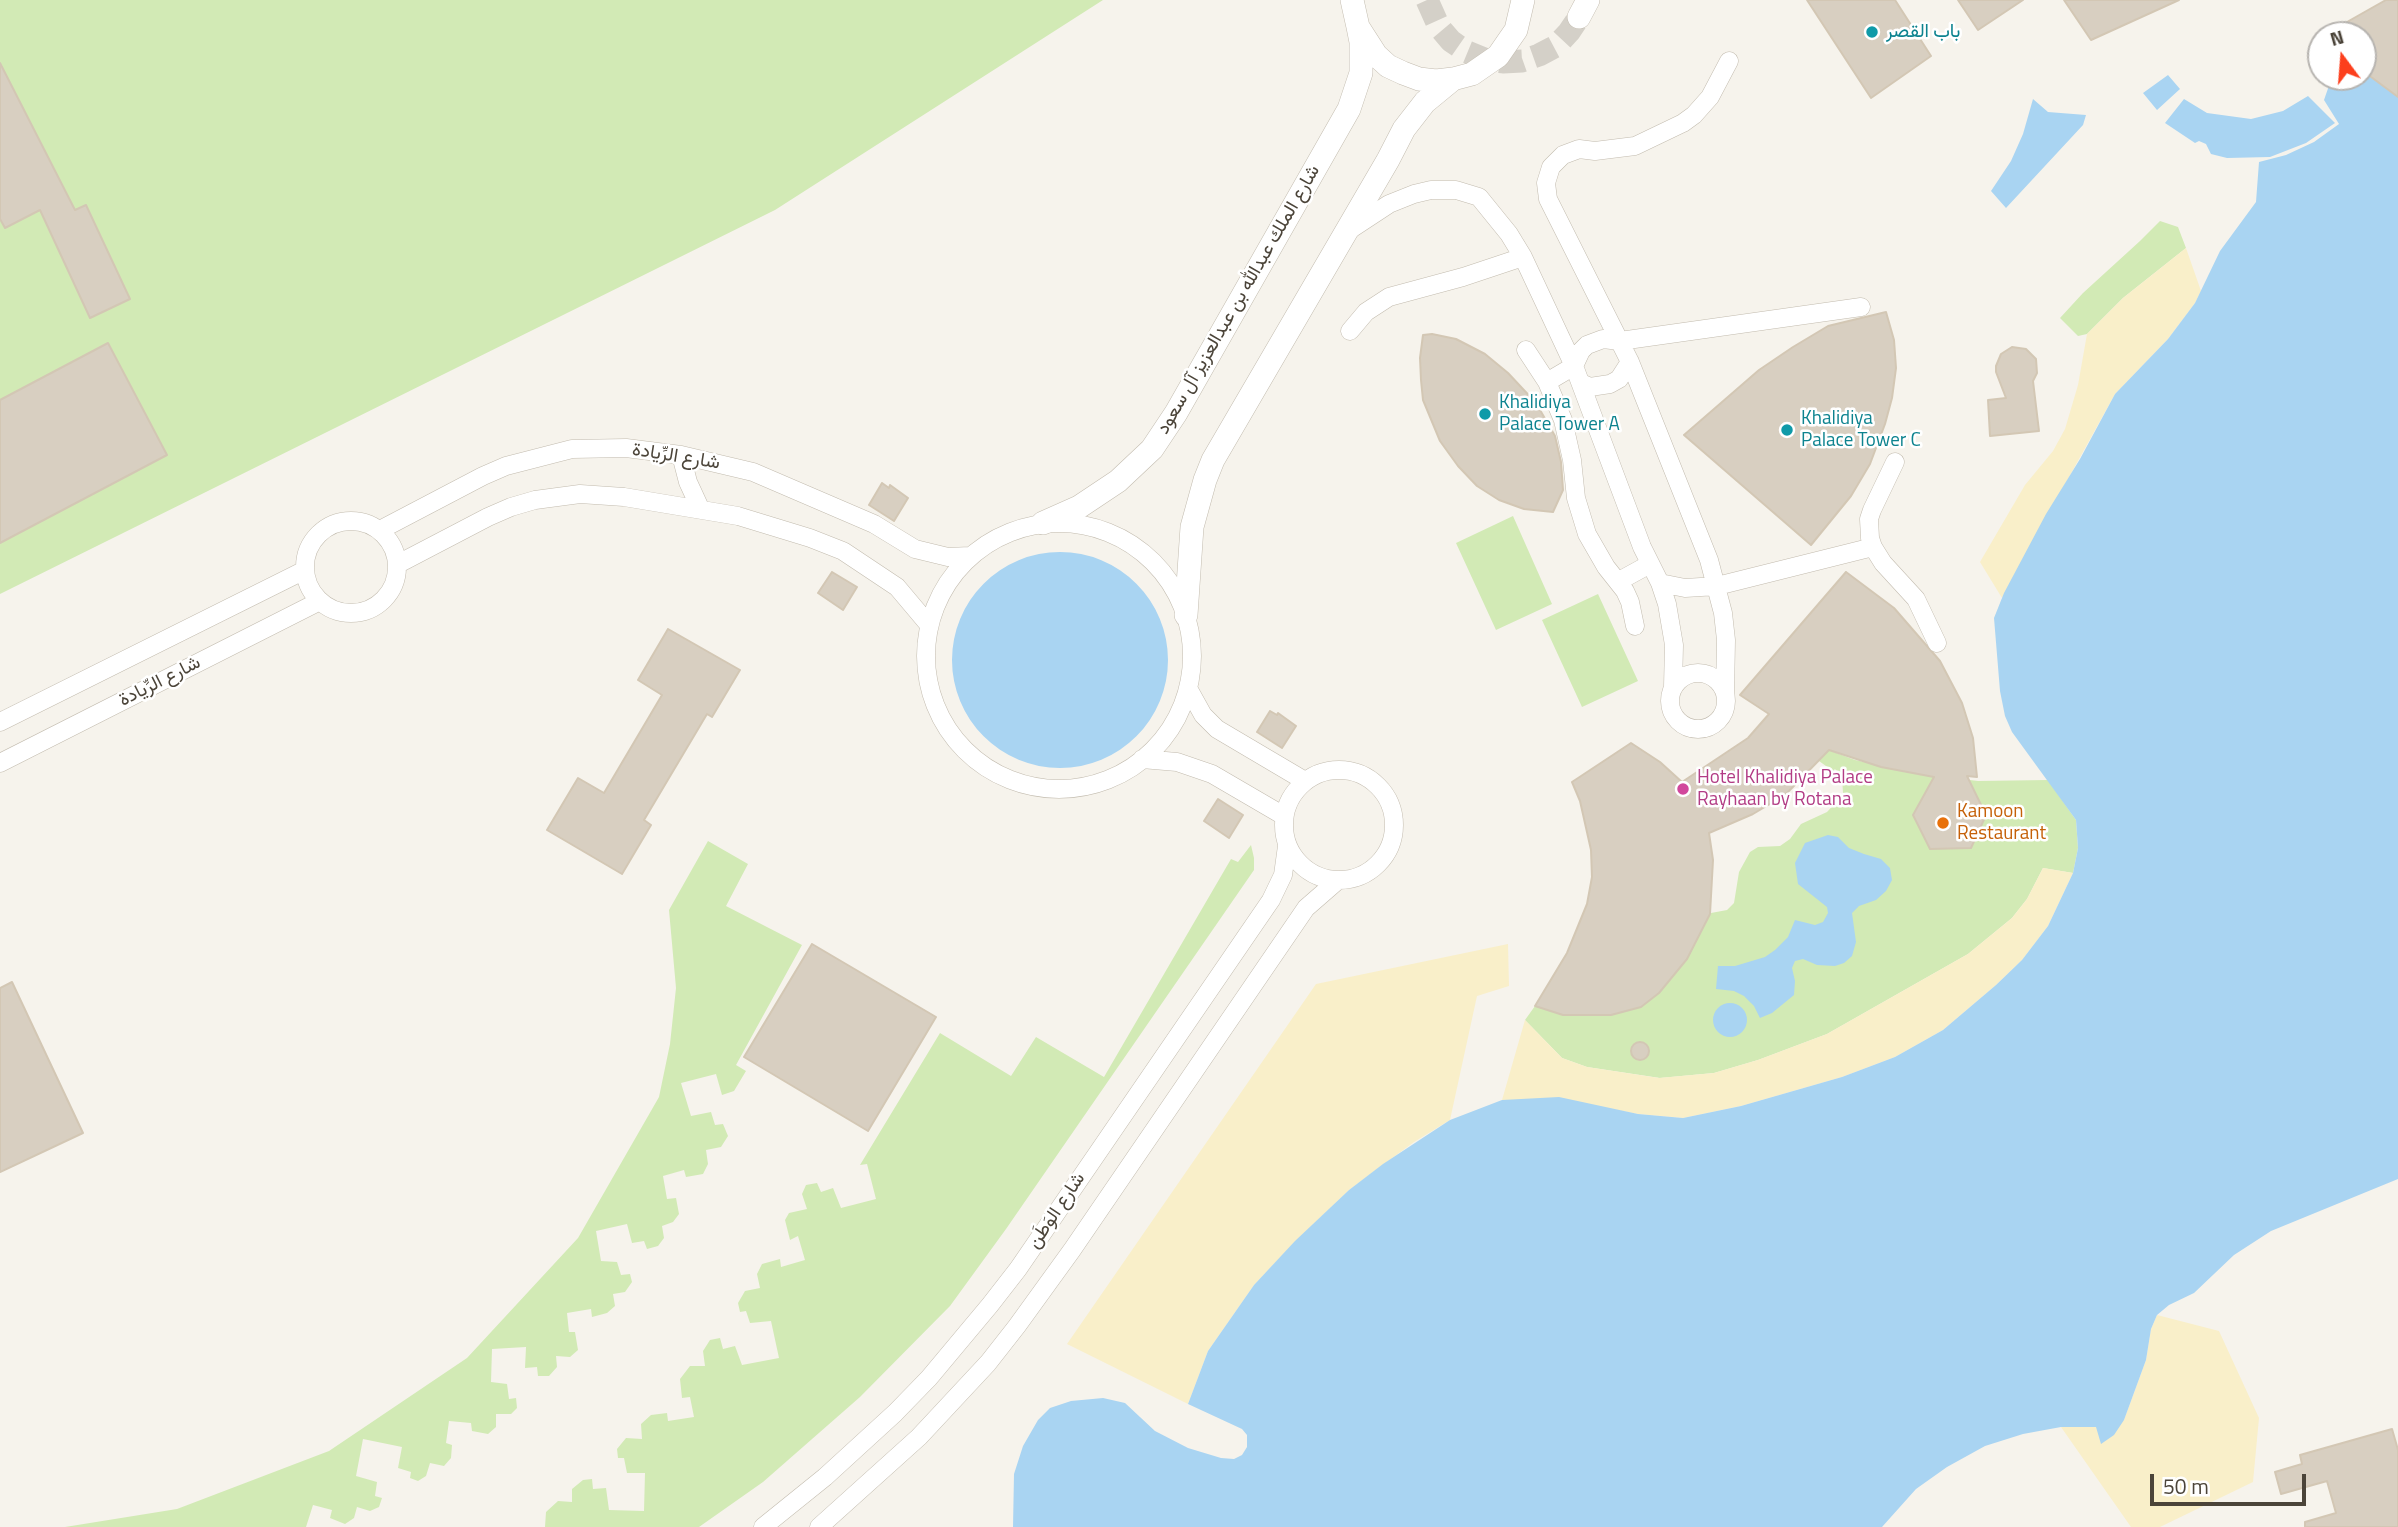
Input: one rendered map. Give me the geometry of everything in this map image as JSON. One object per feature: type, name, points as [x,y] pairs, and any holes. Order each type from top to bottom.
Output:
[{"type":"street","points":[[1352,0],[1358,27],[1376,55],[1388,65],[1419,79],[1452,79],[1472,74],[1498,56],[1516,30],[1523,0]]},
{"type":"street","name":"شارع الملك عبدالله بن عبدالعزيز آل سعود","points":[[1042,523],[1079,507],[1118,481],[1152,449],[1176,413],[1349,109],[1361,73],[1362,42],[1358,27]]},
{"type":"street","points":[[1346,233],[1389,204],[1432,190],[1456,190],[1479,197],[1499,220],[1522,257],[1574,366],[1650,564],[1660,583],[1675,645],[1673,687],[1669,705],[1672,714],[1685,727],[1694,730],[1712,726],[1719,720],[1726,703],[1726,640],[1717,586],[1630,362],[1548,199],[1546,183],[1551,167],[1563,155],[1578,149],[1608,150],[1635,146],[1683,123],[1710,97],[1729,61]]},
{"type":"street","points":[[1186,615],[1192,527],[1205,480],[1224,440],[1413,115],[1452,79]]},
{"type":"street","points":[[1350,331],[1366,312],[1388,297],[1463,277],[1522,257]]},
{"type":"street","points":[[1547,382],[1574,366],[1587,345],[1603,339],[1620,341],[1861,307]]},
{"type":"street","points":[[1526,349],[1556,401],[1569,440],[1576,498],[1584,525],[1596,551],[1619,581],[1630,602],[1635,626]]},
{"type":"street","points":[[1581,383],[1590,387],[1610,384],[1619,379],[1630,362]]},
{"type":"street","name":"شارع الرِّيادة","points":[[380,530],[483,475],[540,456],[595,447],[626,448],[681,454],[720,463],[785,484],[874,524],[915,549],[948,556],[970,556]]},
{"type":"street","points":[[681,454],[688,482],[700,508]]},
{"type":"street","points":[[1895,462],[1869,519],[1873,547],[1883,563],[1916,599],[1937,643]]},
{"type":"street","points":[[397,564],[488,517],[535,500],[580,494],[602,495],[700,508],[785,530],[854,557],[897,587],[929,625]]},
{"type":"street","points":[[359,521],[380,530],[392,545],[397,564],[397,575],[390,593],[370,609],[346,613],[320,601],[309,587],[305,570],[309,547],[324,529],[335,524],[359,521]]},
{"type":"street","points":[[1042,523],[1095,527],[1131,544],[1161,569],[1176,591],[1186,615],[1191,639],[1192,664],[1188,688],[1178,715],[1163,739],[1142,759],[1120,774],[1095,784],[1068,789],[1041,788],[1015,782],[991,771],[971,757],[954,739],[941,719],[931,696],[926,673],[925,649],[929,625],[944,587],[970,556],[992,540],[1016,529],[1042,523]]},
{"type":"street","points":[[1660,583],[1685,588],[1717,586],[1873,547]]},
{"type":"street","points":[[1619,581],[1650,564]]},
{"type":"street","name":"شارع الرِّيادة","points":[[0,723],[305,570]]},
{"type":"street","name":"شارع الرِّيادة","points":[[0,763],[320,601]]},
{"type":"street","points":[[1673,687],[1687,675],[1697,673],[1715,678],[1725,694]]},
{"type":"street","points":[[1188,688],[1203,715],[1217,729],[1306,781]]},
{"type":"street","points":[[1142,759],[1177,762],[1212,774],[1284,816]]},
{"type":"street","points":[[1326,771],[1353,771],[1378,786],[1387,797],[1393,811],[1392,840],[1387,853],[1365,874],[1337,881],[1321,878],[1307,871],[1295,860],[1283,831],[1284,816],[1296,791],[1306,781],[1326,771]]},
{"type":"street","name":"شارع الوَطَن","points":[[763,1527],[825,1477],[895,1413],[937,1368],[1018,1269],[1271,900],[1283,874],[1287,846]]},
{"type":"street","name":"شارع الوَطَن","points":[[819,1527],[919,1437],[971,1382],[1017,1326],[1298,919],[1316,898],[1337,881]]},
{"type":"green space","points":[[0,0],[1103,0],[775,210],[0,594]]},
{"type":"green space","points":[[2160,221],[2178,227],[2186,248],[2123,298],[2087,334],[2078,336],[2060,318]]},
{"type":"green space","points":[[1513,516],[1552,604],[1496,630],[1456,543]]},
{"type":"green space","points":[[1598,594],[1638,681],[1582,707],[1542,620]]},
{"type":"green space","points":[[1826,749],[1855,760],[1928,775],[1978,781],[2048,780],[2076,820],[2078,848],[2073,873],[2043,868],[2027,899],[2012,918],[1968,954],[1827,1034],[1758,1060],[1714,1073],[1660,1078],[1587,1067],[1562,1058],[1525,1020],[1535,1006],[1563,1015],[1611,1015],[1641,1007],[1659,993],[1687,959],[1711,913],[1727,910],[1734,903],[1739,872],[1750,852],[1758,847],[1780,846],[1790,839],[1801,824],[1827,812],[1839,799],[1843,793],[1842,777],[1835,769],[1833,771],[1819,761]]},
{"type":"green space","points":[[708,841],[748,864],[726,906],[802,945],[736,1065],[746,1071],[734,1091],[722,1095],[716,1074],[681,1083],[691,1116],[711,1112],[715,1125],[723,1124],[728,1136],[721,1147],[706,1150],[708,1164],[703,1174],[686,1177],[684,1170],[663,1176],[667,1199],[676,1198],[679,1214],[673,1222],[662,1226],[664,1238],[658,1246],[647,1249],[644,1241],[632,1243],[627,1224],[596,1231],[601,1261],[617,1262],[621,1275],[630,1274],[632,1282],[625,1292],[613,1294],[615,1306],[607,1313],[592,1317],[591,1309],[567,1313],[569,1332],[575,1332],[578,1350],[570,1357],[556,1356],[557,1367],[549,1376],[538,1376],[537,1367],[525,1368],[526,1347],[492,1349],[491,1382],[507,1384],[509,1399],[516,1398],[517,1408],[511,1414],[496,1414],[496,1427],[488,1434],[472,1431],[471,1423],[449,1421],[446,1443],[452,1445],[451,1458],[444,1466],[430,1463],[426,1476],[418,1481],[410,1478],[411,1472],[398,1468],[402,1447],[363,1439],[356,1476],[377,1482],[375,1496],[382,1498],[379,1507],[370,1511],[357,1507],[354,1518],[345,1524],[330,1518],[332,1510],[313,1505],[306,1527],[65,1527],[177,1509],[329,1451],[467,1358],[578,1238],[659,1097],[670,1044],[676,988],[669,910]]},
{"type":"green space","points":[[1251,845],[1254,870],[1006,1229],[950,1306],[860,1397],[763,1482],[699,1527],[545,1527],[546,1512],[558,1501],[572,1502],[572,1489],[583,1480],[592,1479],[593,1489],[606,1488],[609,1510],[644,1511],[645,1473],[627,1473],[624,1458],[618,1458],[617,1449],[626,1438],[642,1439],[641,1424],[651,1415],[667,1413],[668,1421],[694,1417],[690,1397],[682,1398],[680,1379],[690,1366],[705,1366],[703,1351],[710,1340],[720,1338],[723,1349],[735,1346],[742,1365],[779,1358],[771,1321],[750,1323],[746,1311],[740,1312],[738,1303],[745,1291],[760,1288],[757,1274],[762,1264],[780,1259],[781,1267],[805,1260],[798,1236],[790,1240],[785,1220],[789,1213],[807,1209],[802,1194],[806,1185],[817,1183],[821,1192],[833,1188],[841,1208],[876,1199],[867,1164],[860,1165],[940,1033],[1011,1076],[1036,1037],[1104,1077],[1231,859],[1238,862]]},
{"type":"sand","points":[[2186,248],[2201,291],[2195,303],[2168,339],[2115,394],[2002,598],[1980,562],[2025,485],[2053,451],[2065,429],[2078,385],[2087,334],[2123,298]]},
{"type":"sand","points":[[2043,868],[2073,873],[2048,926],[2022,960],[1943,1030],[1895,1057],[1842,1077],[1741,1106],[1683,1118],[1600,1107],[1502,1100],[1525,1020],[1562,1058],[1587,1067],[1659,1078],[1714,1073],[1827,1034],[1968,954],[2012,918],[2027,899]]},
{"type":"sand","points":[[1508,944],[1509,986],[1477,996],[1450,1120],[1414,1142],[1349,1190],[1254,1285],[1208,1351],[1188,1404],[1067,1344],[1316,984]]},
{"type":"sand","points":[[2157,1315],[2219,1331],[2259,1418],[2253,1482],[2160,1527],[2131,1527],[2061,1427],[2096,1427],[2124,1420],[2146,1360],[2151,1329]]},
{"type":"water","points":[[2398,0],[2398,1179],[2271,1231],[2234,1255],[2194,1293],[2169,1305],[2157,1315],[2151,1329],[2146,1360],[2124,1420],[2114,1435],[2101,1444],[2096,1427],[2061,1427],[2023,1434],[1985,1446],[1947,1467],[1916,1489],[1882,1527],[1013,1527],[1014,1474],[1023,1446],[1038,1420],[1050,1408],[1071,1401],[1103,1398],[1125,1403],[1155,1431],[1188,1448],[1221,1458],[1234,1459],[1242,1455],[1247,1447],[1247,1435],[1242,1429],[1188,1404],[1208,1351],[1254,1285],[1295,1241],[1349,1190],[1450,1120],[1502,1100],[1559,1097],[1638,1114],[1683,1118],[1741,1106],[1842,1077],[1895,1057],[1943,1030],[2022,960],[2048,926],[2073,873],[2078,848],[2076,820],[2012,732],[2005,716],[2000,691],[1994,618],[2004,593],[2046,514],[2115,394],[2168,339],[2195,303],[2220,251],[2256,202],[2259,162],[2286,155],[2314,142],[2339,124],[2324,100],[2327,91],[2377,91],[2377,21]]},
{"type":"water","points":[[2168,75],[2180,89],[2157,110],[2143,93]]},
{"type":"water","points":[[2308,96],[2335,123],[2306,143],[2270,157],[2227,158],[2211,154],[2206,144],[2199,141],[2195,143],[2165,123],[2184,99],[2207,113],[2251,119],[2283,111]]},
{"type":"water","points":[[2033,99],[2048,112],[2086,115],[2083,125],[2006,208],[1991,191],[2011,161],[2023,134]]},
{"type":"water","points":[[1060,552],[1101,560],[1137,583],[1160,619],[1168,660],[1160,701],[1137,737],[1101,760],[1060,768],[1019,760],[983,737],[960,701],[952,660],[960,619],[983,583],[1019,560]]},
{"type":"water","points":[[1828,835],[1838,837],[1849,848],[1881,859],[1890,868],[1892,880],[1886,891],[1876,900],[1859,906],[1852,913],[1856,942],[1852,956],[1835,966],[1817,965],[1803,959],[1795,961],[1792,968],[1794,995],[1772,1013],[1760,1018],[1754,1006],[1744,996],[1734,991],[1716,989],[1718,966],[1735,966],[1765,957],[1788,937],[1795,920],[1815,925],[1823,922],[1828,913],[1827,907],[1798,884],[1795,863],[1805,843]]},
{"type":"water","points":[[1730,1003],[1742,1008],[1747,1020],[1742,1032],[1730,1037],[1718,1032],[1713,1020],[1718,1008]]},
{"type":"building","name":"باب القصر","points":[[1807,0],[1895,0],[1931,56],[1871,98]]},
{"type":"building","name":"باب القصر","points":[[1958,0],[2023,0],[1978,30]]},
{"type":"building","points":[[2064,0],[2179,0],[2091,40]]},
{"type":"building","points":[[2386,0],[2398,0],[2398,97],[2377,81],[2377,21],[2349,21]]},
{"type":"building","points":[[0,63],[75,210],[86,205],[130,299],[90,318],[40,210],[5,228],[0,219]]},
{"type":"building","name":"Khalidiya Palace Tower C","points":[[1886,312],[1894,340],[1896,368],[1885,424],[1870,464],[1851,496],[1811,545],[1684,435],[1759,370],[1793,347],[1828,326]]},
{"type":"building","name":"Khalidiya Palace Tower A","points":[[1423,335],[1456,339],[1485,354],[1508,373],[1536,403],[1555,436],[1561,462],[1563,490],[1553,512],[1524,509],[1499,500],[1477,486],[1440,441],[1423,400],[1421,380]]},
{"type":"building","points":[[108,343],[167,455],[0,543],[0,400]]},
{"type":"building","points":[[2012,347],[2026,349],[2036,359],[2037,373],[2033,381],[2039,431],[1990,436],[1988,400],[2006,398],[1996,366],[2001,354]]},
{"type":"building","points":[[882,483],[889,488],[890,485],[908,498],[894,521],[869,505]]},
{"type":"building","points":[[832,572],[857,587],[843,610],[818,593]]},
{"type":"building","name":"Hotel Khalidiya Palace Rayhaan by Rotana","points":[[1846,572],[1894,608],[1940,661],[1962,703],[1973,738],[1977,777],[1967,776],[1986,815],[1971,848],[1930,849],[1913,815],[1934,777],[1881,767],[1829,750],[1785,795],[1753,814],[1709,833],[1713,860],[1710,914],[1687,959],[1659,993],[1641,1007],[1611,1015],[1563,1015],[1535,1006],[1567,953],[1587,904],[1592,877],[1591,850],[1580,801],[1572,782],[1631,743],[1660,762],[1682,782],[1748,738],[1769,714],[1740,695]]},
{"type":"building","points":[[668,629],[740,670],[712,717],[707,714],[644,820],[651,825],[622,874],[547,830],[578,778],[604,793],[662,695],[638,680]]},
{"type":"building","points":[[1270,711],[1277,715],[1278,713],[1296,726],[1282,748],[1257,732]]},
{"type":"building","points":[[1218,799],[1243,815],[1229,838],[1204,821]]},
{"type":"building","points":[[812,944],[936,1017],[868,1131],[744,1057]]},
{"type":"building","points":[[12,982],[83,1133],[0,1172],[0,988]]},
{"type":"building","points":[[1636,1042],[1644,1042],[1649,1051],[1647,1058],[1636,1060],[1631,1055],[1631,1047]]},
{"type":"building","points":[[2392,1429],[2398,1450],[2398,1527],[2305,1527],[2305,1522],[2336,1513],[2327,1481],[2281,1494],[2275,1472],[2302,1464],[2300,1455]]},
{"type":"tunnel","points":[[1427,0],[1439,27],[1451,41],[1484,59],[1503,62],[1522,61],[1556,46],[1579,17]]},
{"type":"place","name":"باب القصر","points":[[1872,32]]},
{"type":"place","name":"Khalidiya Palace Tower A","points":[[1485,414]]},
{"type":"place","name":"Khalidiya Palace Tower C","points":[[1787,430]]},
{"type":"place","name":"Hotel Khalidiya Palace Rayhaan by Rotana","points":[[1683,789]]},
{"type":"place","name":"Kamoon Restaurant","points":[[1943,823]]}]
